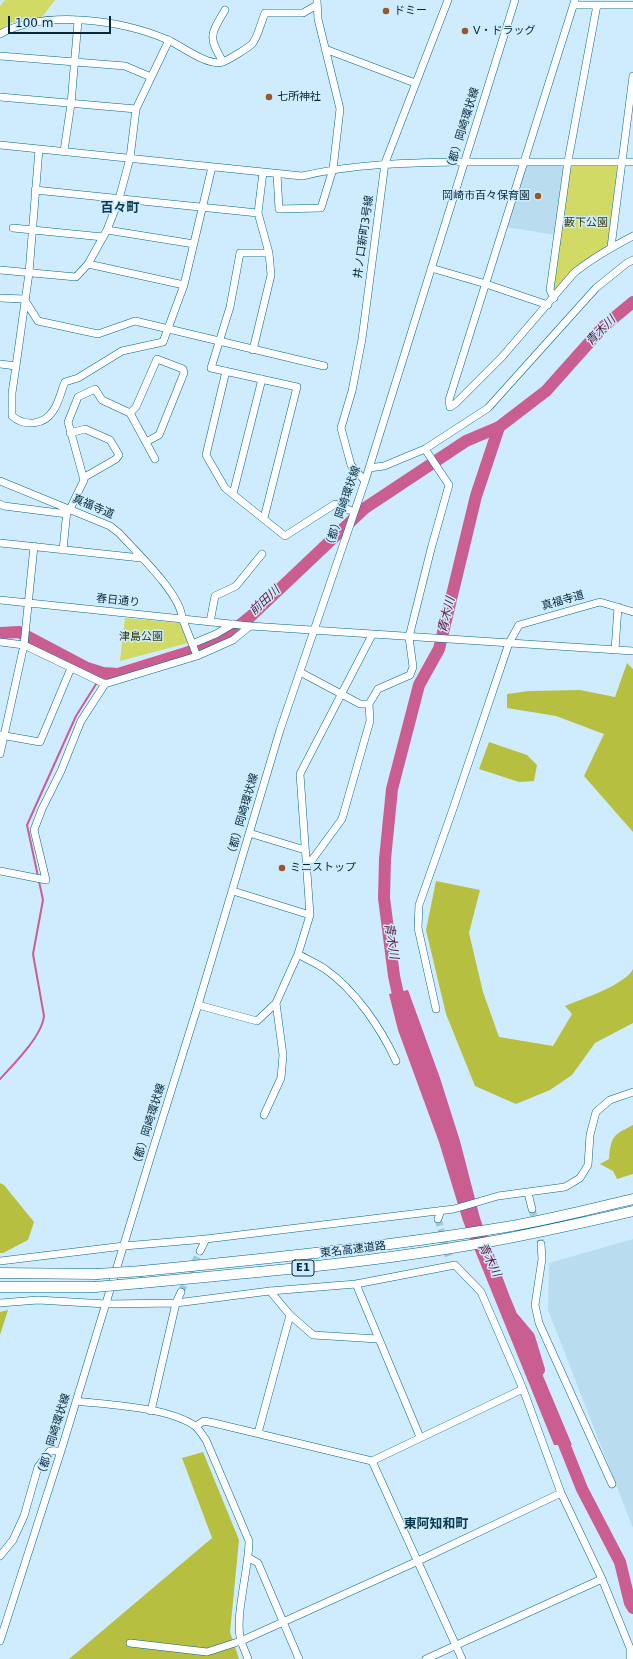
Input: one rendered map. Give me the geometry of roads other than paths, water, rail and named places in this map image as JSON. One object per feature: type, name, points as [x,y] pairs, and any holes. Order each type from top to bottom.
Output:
[{"type":"highway","name":"東名高速道路","points":[[0,1273],[97,1274],[142,1271],[332,1252],[508,1227],[633,1199]]},
{"type":"highway","name":"東名高速道路","points":[[0,1287],[95,1287],[333,1265],[464,1246],[633,1211]]},
{"type":"street","name":"井ノ口新町3号線","points":[[365,481],[351,464],[341,428],[352,391],[362,339],[385,163],[448,0]]},
{"type":"street","name":"（都）岡崎環状線","points":[[0,1641],[62,1451],[152,1152],[233,891],[280,730],[365,481],[515,0]]},
{"type":"street","points":[[0,34],[24,23],[56,20],[134,27],[169,40],[209,61],[223,62],[252,44],[265,13],[303,13],[317,3],[325,48],[340,109],[333,169],[321,208],[279,209],[277,174]]},
{"type":"street","points":[[633,5],[597,5],[574,3],[449,400],[450,407],[456,403],[502,357],[580,268],[611,247],[633,236]]},
{"type":"street","points":[[554,298],[550,290],[568,161],[597,5]]},
{"type":"street","points":[[223,62],[212,43],[213,31],[225,10]]},
{"type":"street","points":[[64,151],[71,104],[78,21]]},
{"type":"street","points":[[0,270],[76,277],[88,264],[107,230],[119,199],[130,158],[136,109],[169,40]]},
{"type":"street","points":[[325,48],[415,84]]},
{"type":"street","points":[[0,56],[125,66],[151,77]]},
{"type":"street","points":[[611,247],[633,76]]},
{"type":"street","points":[[0,97],[136,109]]},
{"type":"street","points":[[0,145],[302,176],[333,169],[385,163],[525,161],[633,162]]},
{"type":"street","points":[[38,150],[28,273],[12,393],[12,416],[27,424],[36,423],[45,419],[53,411],[65,382],[78,378],[122,351],[163,342],[170,329],[184,285],[212,167]]},
{"type":"street","points":[[253,350],[271,275],[269,253],[258,213],[263,172]]},
{"type":"street","points":[[35,190],[258,213]]},
{"type":"street","points":[[13,228],[103,237]]},
{"type":"street","points":[[107,230],[194,244]]},
{"type":"street","points":[[264,518],[297,387],[211,368],[218,341],[230,307],[240,253],[269,253]]},
{"type":"street","points":[[369,468],[384,466],[425,449],[488,408],[596,288],[627,263],[633,260]]},
{"type":"street","points":[[88,264],[184,285]]},
{"type":"street","points":[[431,268],[486,284],[548,305]]},
{"type":"street","points":[[0,298],[24,299]]},
{"type":"street","points":[[24,299],[38,321],[98,334],[136,321],[324,366]]},
{"type":"street","points":[[130,413],[136,407],[157,359],[183,369],[184,372],[159,435],[146,442]]},
{"type":"street","points":[[0,364],[16,366]]},
{"type":"street","points":[[226,371],[206,455],[225,488],[285,536],[335,504],[354,512]]},
{"type":"street","points":[[233,494],[262,379]]},
{"type":"street","points":[[63,550],[68,510],[83,482],[68,422],[76,400],[94,388],[102,400],[130,413],[155,459]]},
{"type":"street","points":[[70,433],[85,429],[110,440],[118,455],[116,459],[83,478]]},
{"type":"street","points":[[306,861],[312,860],[342,819],[370,721],[369,704],[378,689],[410,675],[413,666],[411,636],[430,549],[449,485],[443,474],[428,456],[425,449]]},
{"type":"street","name":"真福寺道","points":[[0,481],[114,528],[170,591],[182,613],[182,618],[197,656]]},
{"type":"street","points":[[0,504],[4,506],[68,510]]},
{"type":"street","points":[[0,543],[141,558]]},
{"type":"street","points":[[0,754],[2,735],[24,645],[34,546]]},
{"type":"street","points":[[210,622],[215,596],[236,586],[262,554]]},
{"type":"street","name":"春日通り","points":[[0,600],[250,626]]},
{"type":"street","name":"真福寺道","points":[[436,1010],[418,928],[419,905],[509,643],[519,625],[600,602],[633,612]]},
{"type":"street","points":[[615,650],[618,607]]},
{"type":"street","points":[[192,644],[216,634],[233,624]]},
{"type":"street","points":[[0,871],[46,880],[34,830],[42,809],[61,771],[81,721],[105,684],[197,656],[233,640],[250,626],[633,651]]},
{"type":"street","points":[[198,1006],[257,1021],[276,1003],[298,954],[310,914],[300,774],[372,635]]},
{"type":"street","points":[[0,642],[24,645],[105,684]]},
{"type":"street","points":[[2,735],[40,742],[71,668]]},
{"type":"street","points":[[300,672],[341,696],[360,704],[369,704]]},
{"type":"street","points":[[249,833],[305,850]]},
{"type":"street","points":[[233,891],[310,914]]},
{"type":"street","points":[[298,954],[325,969],[360,1002],[389,1044],[396,1061]]},
{"type":"street","points":[[264,1115],[281,1078],[283,1055],[276,1003]]},
{"type":"street","points":[[0,1261],[124,1246],[206,1239],[454,1209],[498,1196],[565,1187],[580,1178],[588,1165],[590,1135],[596,1112],[610,1100],[633,1092]]},
{"type":"street","points":[[528,1193],[532,1209]]},
{"type":"street","points":[[438,1219],[440,1210]]},
{"type":"street","points":[[200,1251],[206,1239]]},
{"type":"street","points":[[541,1244],[542,1259],[537,1283],[535,1305],[539,1323],[612,1484]]},
{"type":"street","points":[[449,1259],[481,1292],[523,1389],[561,1493],[602,1579],[630,1648],[630,1659]]},
{"type":"street","points":[[0,1303],[38,1300],[106,1304],[176,1302],[270,1291],[356,1284],[455,1265]]},
{"type":"street","points":[[356,1284],[420,1437]]},
{"type":"street","points":[[270,1291],[290,1315],[313,1335],[378,1339]]},
{"type":"street","points":[[151,1411],[176,1302],[181,1292]]},
{"type":"street","points":[[258,1433],[290,1315]]},
{"type":"street","points":[[196,1426],[204,1421],[372,1461],[523,1389]]},
{"type":"street","points":[[76,1401],[151,1411],[179,1417],[196,1426],[206,1440],[249,1541],[249,1558],[239,1624],[241,1641],[248,1659]]},
{"type":"street","points":[[0,1556],[13,1540],[24,1516],[38,1467],[50,1451],[62,1451]]},
{"type":"street","points":[[372,1461],[462,1659]]},
{"type":"street","points":[[130,1643],[207,1652],[241,1641],[418,1561],[561,1493]]},
{"type":"street","points":[[249,1558],[258,1563],[282,1623],[299,1659]]},
{"type":"street","points":[[426,1659],[602,1579]]},
{"type":"water","points":[[408,990],[440,1078],[460,1141],[480,1218],[510,1297],[572,1445],[554,1445],[463,1221],[439,1142],[398,1030],[389,994]]},
{"type":"waterway","name":"青木川","points":[[401,1008],[394,976],[384,898],[385,859],[392,789],[419,685],[439,649],[476,496],[499,427],[546,391],[604,326],[633,302]]},
{"type":"waterway","name":"前田川","points":[[0,633],[19,632],[87,668],[103,673],[118,674],[189,652],[227,636],[250,617],[365,508],[466,441],[499,427]]},
{"type":"waterway","points":[[0,1079],[20,1058],[33,1041],[42,1024],[44,1016],[33,954],[43,900],[27,825],[76,716],[103,673]]},
{"type":"waterway","name":"青木川","points":[[514,1319],[529,1337],[539,1370]]},
{"type":"waterway","name":"青木川","points":[[558,1429],[582,1489],[620,1562],[630,1603],[633,1608]]},
{"type":"tunnel","points":[[532,1209],[541,1244]]},
{"type":"tunnel","points":[[438,1219],[449,1259]]},
{"type":"tunnel","points":[[181,1292],[200,1251]]},
{"type":"place","name":"ドミー","points":[[386,11]]},
{"type":"place","name":"V・ドラッグ","points":[[465,31]]},
{"type":"place","name":"七所神社","points":[[269,97]]},
{"type":"place","name":"岡崎市百々保育園","points":[[538,196]]},
{"type":"place","name":"ミニストップ","points":[[282,868]]},
{"type":"district","name":"百々町","points":[[120,209]]},
{"type":"district","name":"東阿知和町","points":[[436,1525]]},
{"type":"park label","name":"藪下公園","points":[[586,223]]},
{"type":"park label","name":"津島公園","points":[[141,637]]}]
